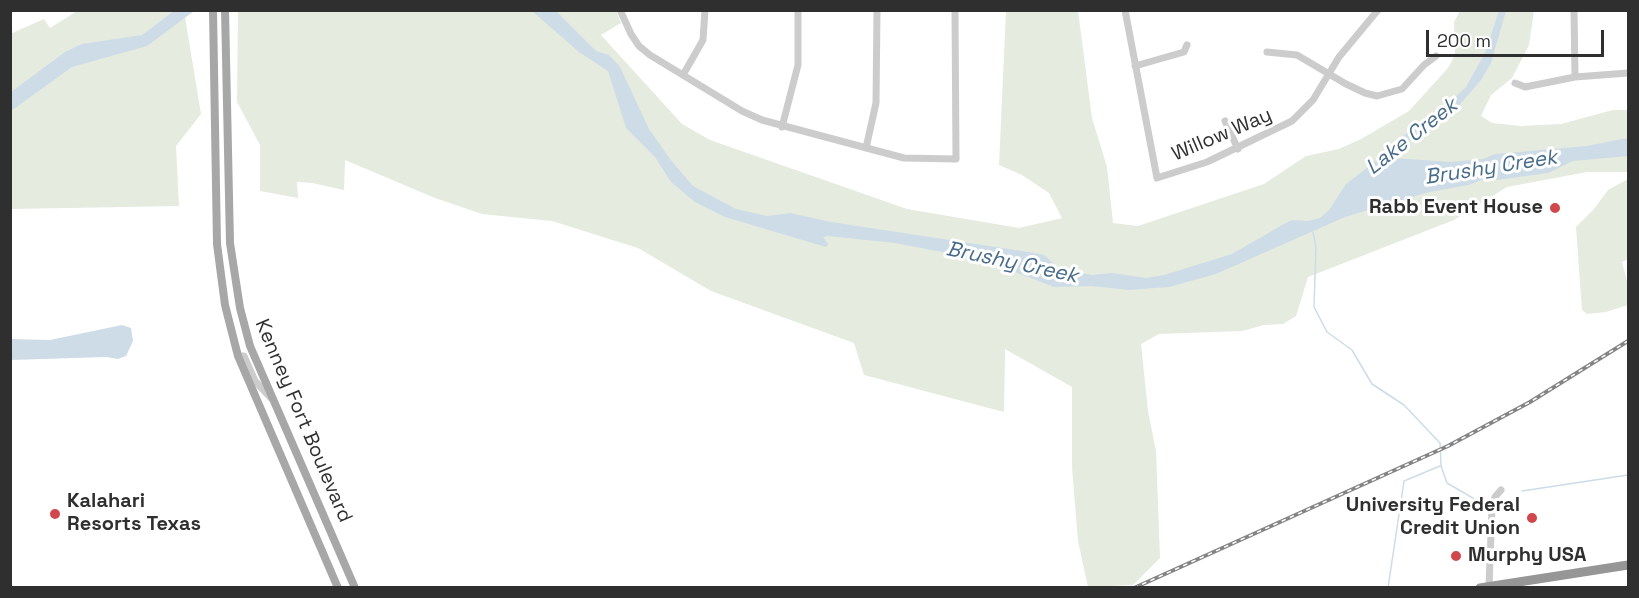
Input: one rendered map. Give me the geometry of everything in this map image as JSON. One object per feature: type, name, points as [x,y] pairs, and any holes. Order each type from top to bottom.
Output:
[{"type":"highway","points":[[1486,587],[1629,565]]},
{"type":"highway","points":[[1510,588],[1521,581]]},
{"type":"main road","name":"Kenney Fort Boulevard","points":[[213,10],[220,279],[238,356],[338,588]]},
{"type":"main road","name":"Kenney Fort Boulevard","points":[[225,10],[230,243],[240,308],[249,346],[356,588]]},
{"type":"street","points":[[620,10],[639,46],[742,111],[782,127],[904,158],[956,159],[955,10]]},
{"type":"street","points":[[683,75],[703,40],[705,10]]},
{"type":"street","points":[[782,127],[798,65],[798,10]]},
{"type":"street","points":[[866,148],[876,103],[877,10]]},
{"type":"street","name":"Willow Way","points":[[1125,10],[1157,178],[1181,172],[1238,148],[1292,121],[1312,100],[1345,49],[1378,10]]},
{"type":"street","points":[[1574,10],[1575,77]]},
{"type":"street","points":[[1135,66],[1184,52],[1187,45]]},
{"type":"street","points":[[1267,52],[1297,55],[1365,93],[1386,95],[1409,84],[1424,65],[1436,56]]},
{"type":"street","points":[[1515,83],[1525,87],[1575,77],[1629,73]]},
{"type":"street","points":[[1225,121],[1238,148]]},
{"type":"street","points":[[238,356],[244,356],[255,381],[273,400]]},
{"type":"street","points":[[1486,587],[1492,508],[1501,490]]},
{"type":"shaded area","points":[[77,11],[194,11],[185,17],[201,114],[176,146],[179,206],[11,209],[10,34],[44,19],[50,28]]},
{"type":"shaded area","points":[[238,11],[616,11],[621,23],[601,35],[682,124],[710,140],[907,209],[1019,228],[1062,218],[1049,193],[1022,175],[999,165],[1006,11],[1078,11],[1092,118],[1107,167],[1113,223],[1138,226],[1264,184],[1306,156],[1339,149],[1409,111],[1448,68],[1455,55],[1454,22],[1460,11],[1534,11],[1529,45],[1512,78],[1491,95],[1481,116],[1492,123],[1521,126],[1561,124],[1613,110],[1628,110],[1628,172],[1587,172],[1507,187],[1454,220],[1308,277],[1296,316],[1283,324],[1264,325],[1242,331],[1159,334],[1141,344],[1148,411],[1156,451],[1160,558],[1133,585],[1088,587],[1078,541],[1072,467],[1072,387],[1005,349],[1004,412],[864,375],[854,343],[711,291],[638,248],[552,221],[482,214],[435,198],[345,160],[344,190],[297,182],[298,198],[260,191],[260,145],[237,102]]},
{"type":"shaded area","points":[[1628,179],[1628,259],[1622,262],[1628,285],[1628,305],[1606,312],[1587,314],[1582,310],[1576,227],[1594,209],[1608,190]]},
{"type":"water","points":[[174,11],[194,11],[147,46],[72,67],[11,111],[11,92],[65,52],[82,44],[142,35]]},
{"type":"water","points":[[532,11],[556,11],[596,51],[609,55],[620,67],[649,129],[670,159],[693,186],[736,209],[767,216],[790,213],[831,222],[1035,253],[1044,255],[1060,269],[1092,275],[1112,273],[1146,278],[1164,275],[1232,254],[1291,220],[1308,221],[1320,218],[1329,210],[1346,184],[1381,157],[1419,122],[1437,114],[1466,87],[1485,53],[1499,11],[1506,11],[1491,63],[1481,80],[1449,117],[1421,129],[1394,158],[1451,162],[1483,159],[1495,154],[1587,146],[1628,138],[1628,156],[1573,161],[1548,173],[1497,180],[1484,179],[1469,185],[1429,192],[1345,217],[1216,274],[1169,287],[1129,290],[1092,286],[1054,287],[984,260],[895,243],[828,236],[823,237],[828,244],[826,247],[725,217],[695,202],[671,182],[655,157],[626,128],[608,71],[579,52]]},
{"type":"water","points":[[122,325],[131,328],[133,341],[126,356],[118,359],[106,357],[11,360],[11,339],[50,340]]},
{"type":"waterway","points":[[1313,232],[1316,247],[1314,307],[1327,332],[1352,350],[1372,384],[1404,405],[1440,443],[1441,466],[1447,483],[1478,501]]},
{"type":"waterway","points":[[1388,588],[1404,481],[1440,466]]},
{"type":"waterway","points":[[1522,491],[1628,475]]},
{"type":"railway","points":[[1134,588],[1448,446],[1530,402],[1628,341]]},
{"type":"place","name":"Rabb Event House","points":[[1555,208]]},
{"type":"place","name":"Kalahari Resorts Texas","points":[[55,514]]},
{"type":"place","name":"University Federal Credit Union","points":[[1532,518]]},
{"type":"place","name":"Murphy USA","points":[[1456,556]]},
{"type":"water label","name":"Lake Creek","points":[[1412,137]]},
{"type":"water label","name":"Brushy Creek","points":[[1491,168]]},
{"type":"water label","name":"Brushy Creek","points":[[1012,263]]}]
